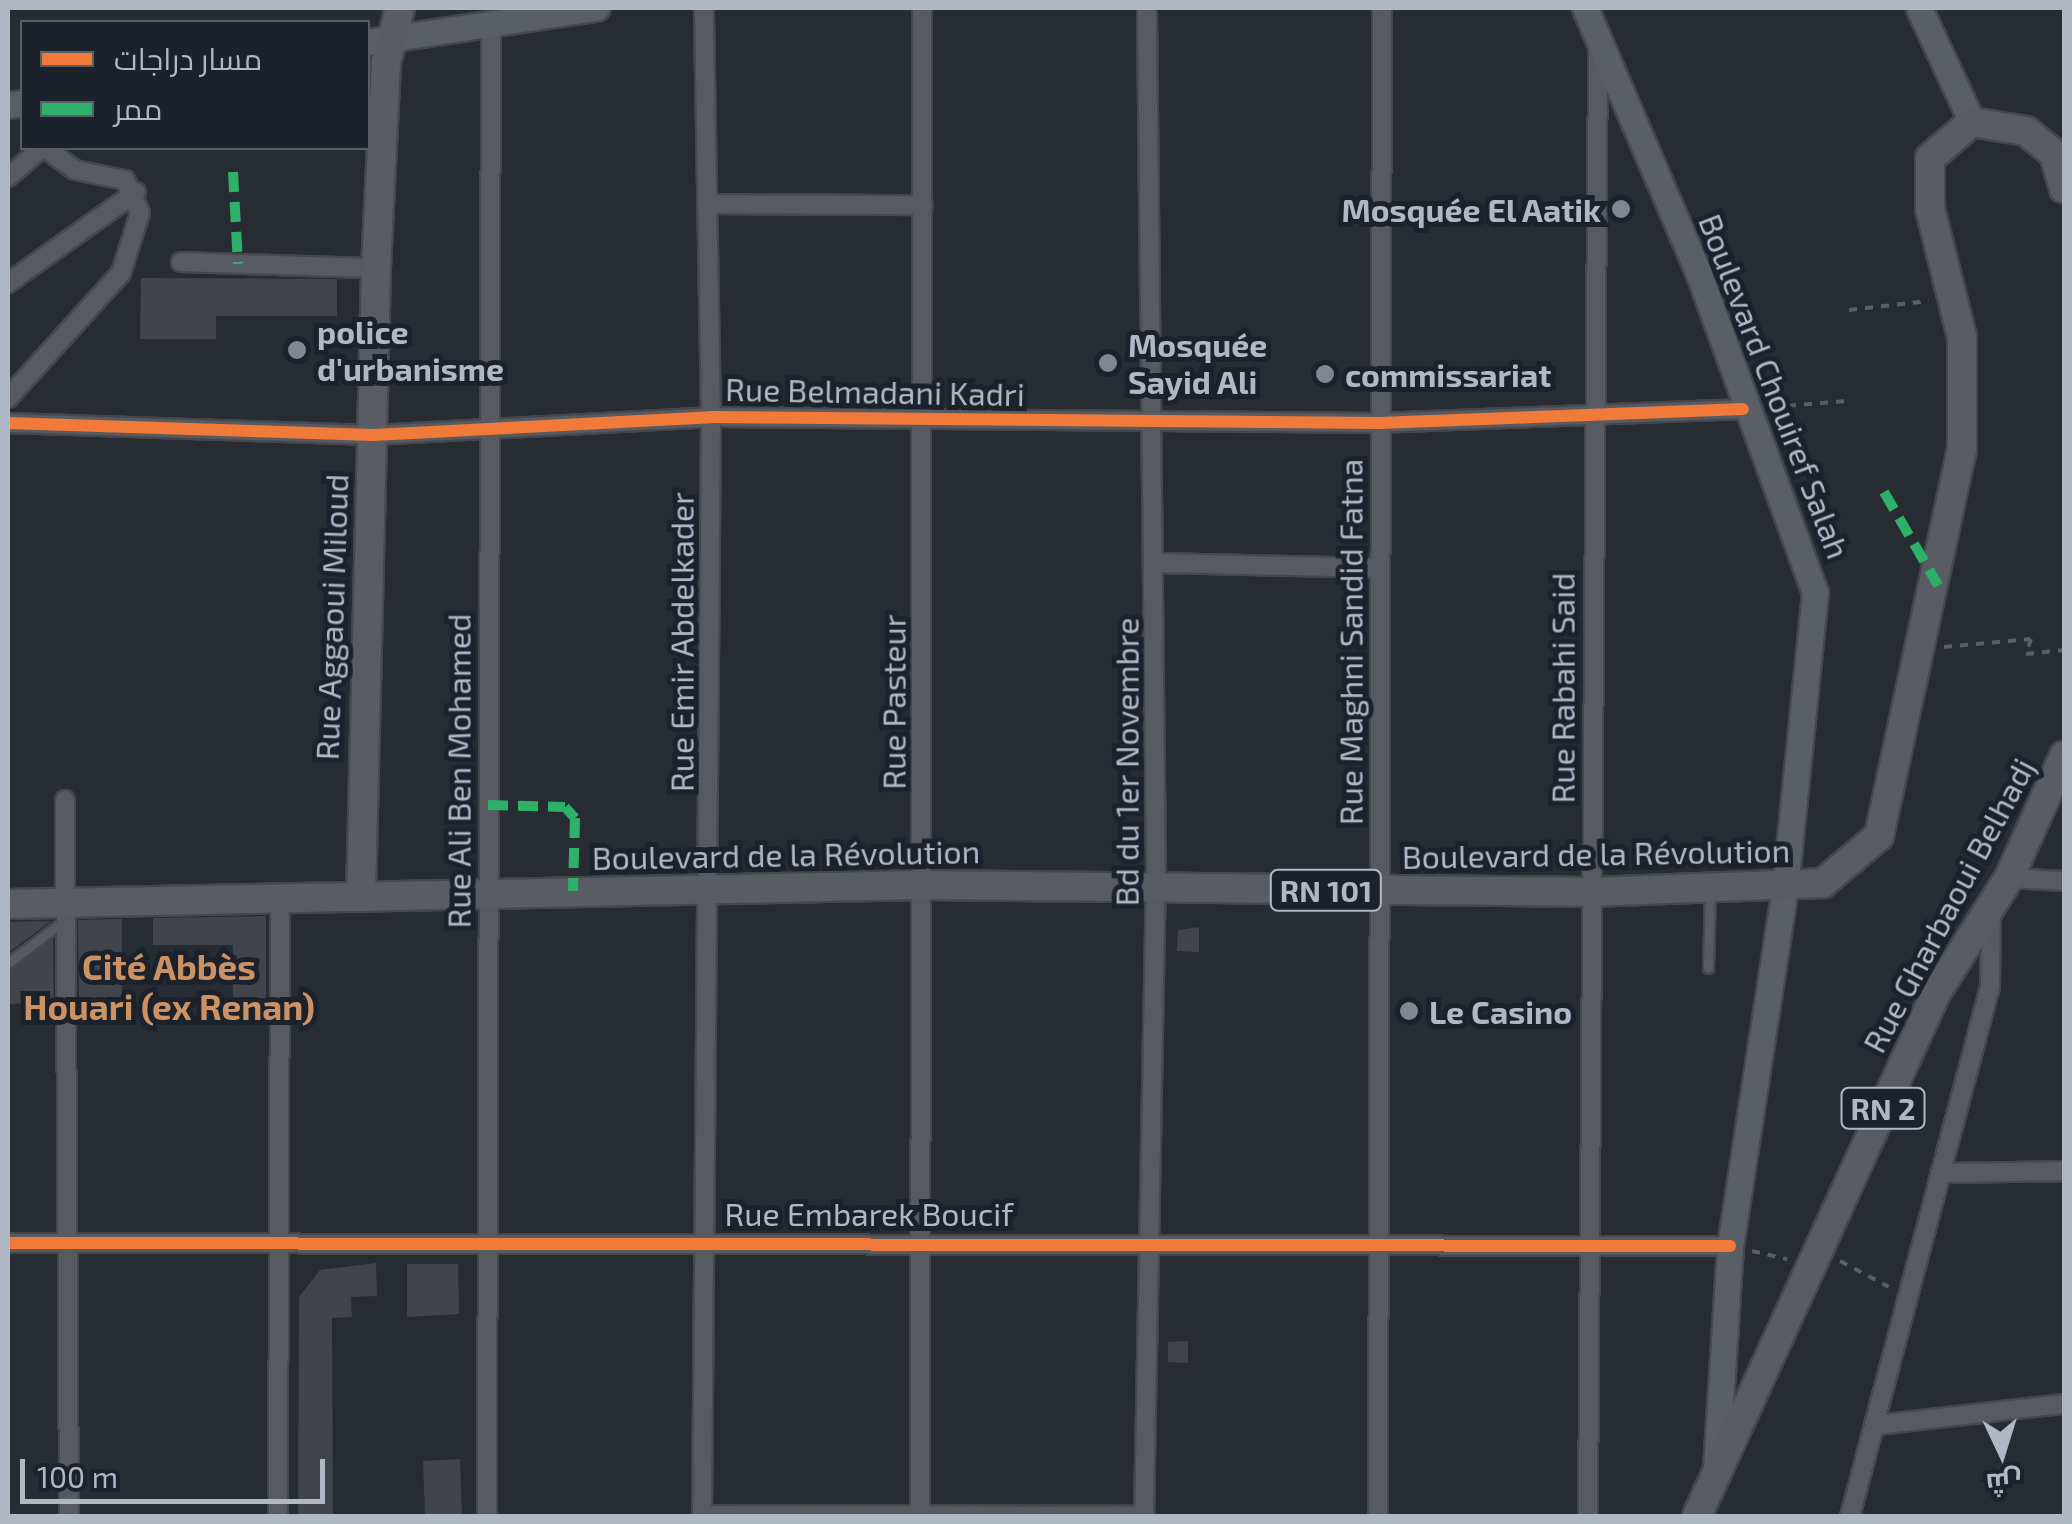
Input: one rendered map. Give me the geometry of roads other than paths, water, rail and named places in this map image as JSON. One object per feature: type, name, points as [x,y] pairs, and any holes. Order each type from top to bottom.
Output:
[{"type":"main road","name":"Rue Aggaoui Miloud","points":[[361,898],[378,41],[400,8]]},
{"type":"main road","points":[[378,41],[596,8]]},
{"type":"main road","name":"Boulevard Chouiref Salah","points":[[1585,8],[1699,274],[1744,409],[1805,546],[1815,592],[1785,887],[1730,1246],[1716,1467],[1697,1516]]},
{"type":"main road","points":[[1919,8],[1972,122],[2026,131],[2054,154],[2064,189]]},
{"type":"main road","name":"Boulevard de la Révolution","points":[[8,904],[66,910],[280,898],[1156,880],[1382,890],[1592,892],[1824,883],[1879,836],[1924,648],[1966,402],[1953,299],[1927,172],[1939,148],[1972,122]]},
{"type":"main road","name":"Rue Gharbaoui Belhadj","points":[[1716,1467],[1819,1258],[1936,994],[2009,878],[2064,756]]},
{"type":"street","name":"Rue Emir Abdelkader","points":[[702,1516],[711,417],[704,8]]},
{"type":"street","name":"Rue Pasteur","points":[[920,1516],[922,8]]},
{"type":"street","name":"Bd du 1er Novembre","points":[[1144,1516],[1146,1239],[1156,880],[1157,563],[1147,8]]},
{"type":"street","name":"Rue Maghni Sandid Fatna","points":[[1378,1516],[1373,1246],[1382,890],[1382,8]]},
{"type":"street","name":"Rue Ali Ben Mohamed","points":[[488,1516],[491,26]]},
{"type":"street","name":"Rue Rabahi Said","points":[[1588,1516],[1598,40]]},
{"type":"street","points":[[8,177],[42,150]]},
{"type":"street","points":[[47,150],[75,170],[136,192]]},
{"type":"street","points":[[8,283],[136,192]]},
{"type":"street","points":[[8,398],[122,273],[137,232],[136,192]]},
{"type":"street","points":[[710,204],[922,204]]},
{"type":"street","points":[[181,262],[376,268]]},
{"type":"street","name":"Rue Belmadani Kadri","points":[[8,423],[373,435],[711,417],[923,424],[1152,417],[1379,423],[1744,409]]},
{"type":"street","points":[[1157,563],[1380,568]]},
{"type":"street","points":[[65,800],[71,1243],[69,1516]]},
{"type":"street","points":[[2009,878],[2064,881]]},
{"type":"street","points":[[278,1516],[280,898]]},
{"type":"street","points":[[1850,1516],[1914,1300],[1940,1173],[1996,956],[1991,910]]},
{"type":"street","points":[[1940,1173],[2064,1172]]},
{"type":"street","name":"Rue Embarek Boucif","points":[[8,1242],[921,1243],[1146,1239],[1590,1253],[1730,1246]]},
{"type":"street","points":[[1876,1425],[2064,1404]]},
{"type":"street","points":[[702,1516],[1144,1516]]},
{"type":"lane","points":[[1708,968],[1710,888]]},
{"type":"lane","points":[[8,963],[66,910]]},
{"type":"place","name":"Mosquée El Aatik","points":[[1621,209]]},
{"type":"place","name":"police d'urbanisme","points":[[297,350]]},
{"type":"place","name":"Mosquée Sayid Ali","points":[[1108,363]]},
{"type":"place","name":"commissariat","points":[[1325,374]]},
{"type":"place","name":"Le Casino","points":[[1409,1011]]},
{"type":"district","name":"Cité Abbès Houari (ex Renan)","points":[[169,986]]}]
